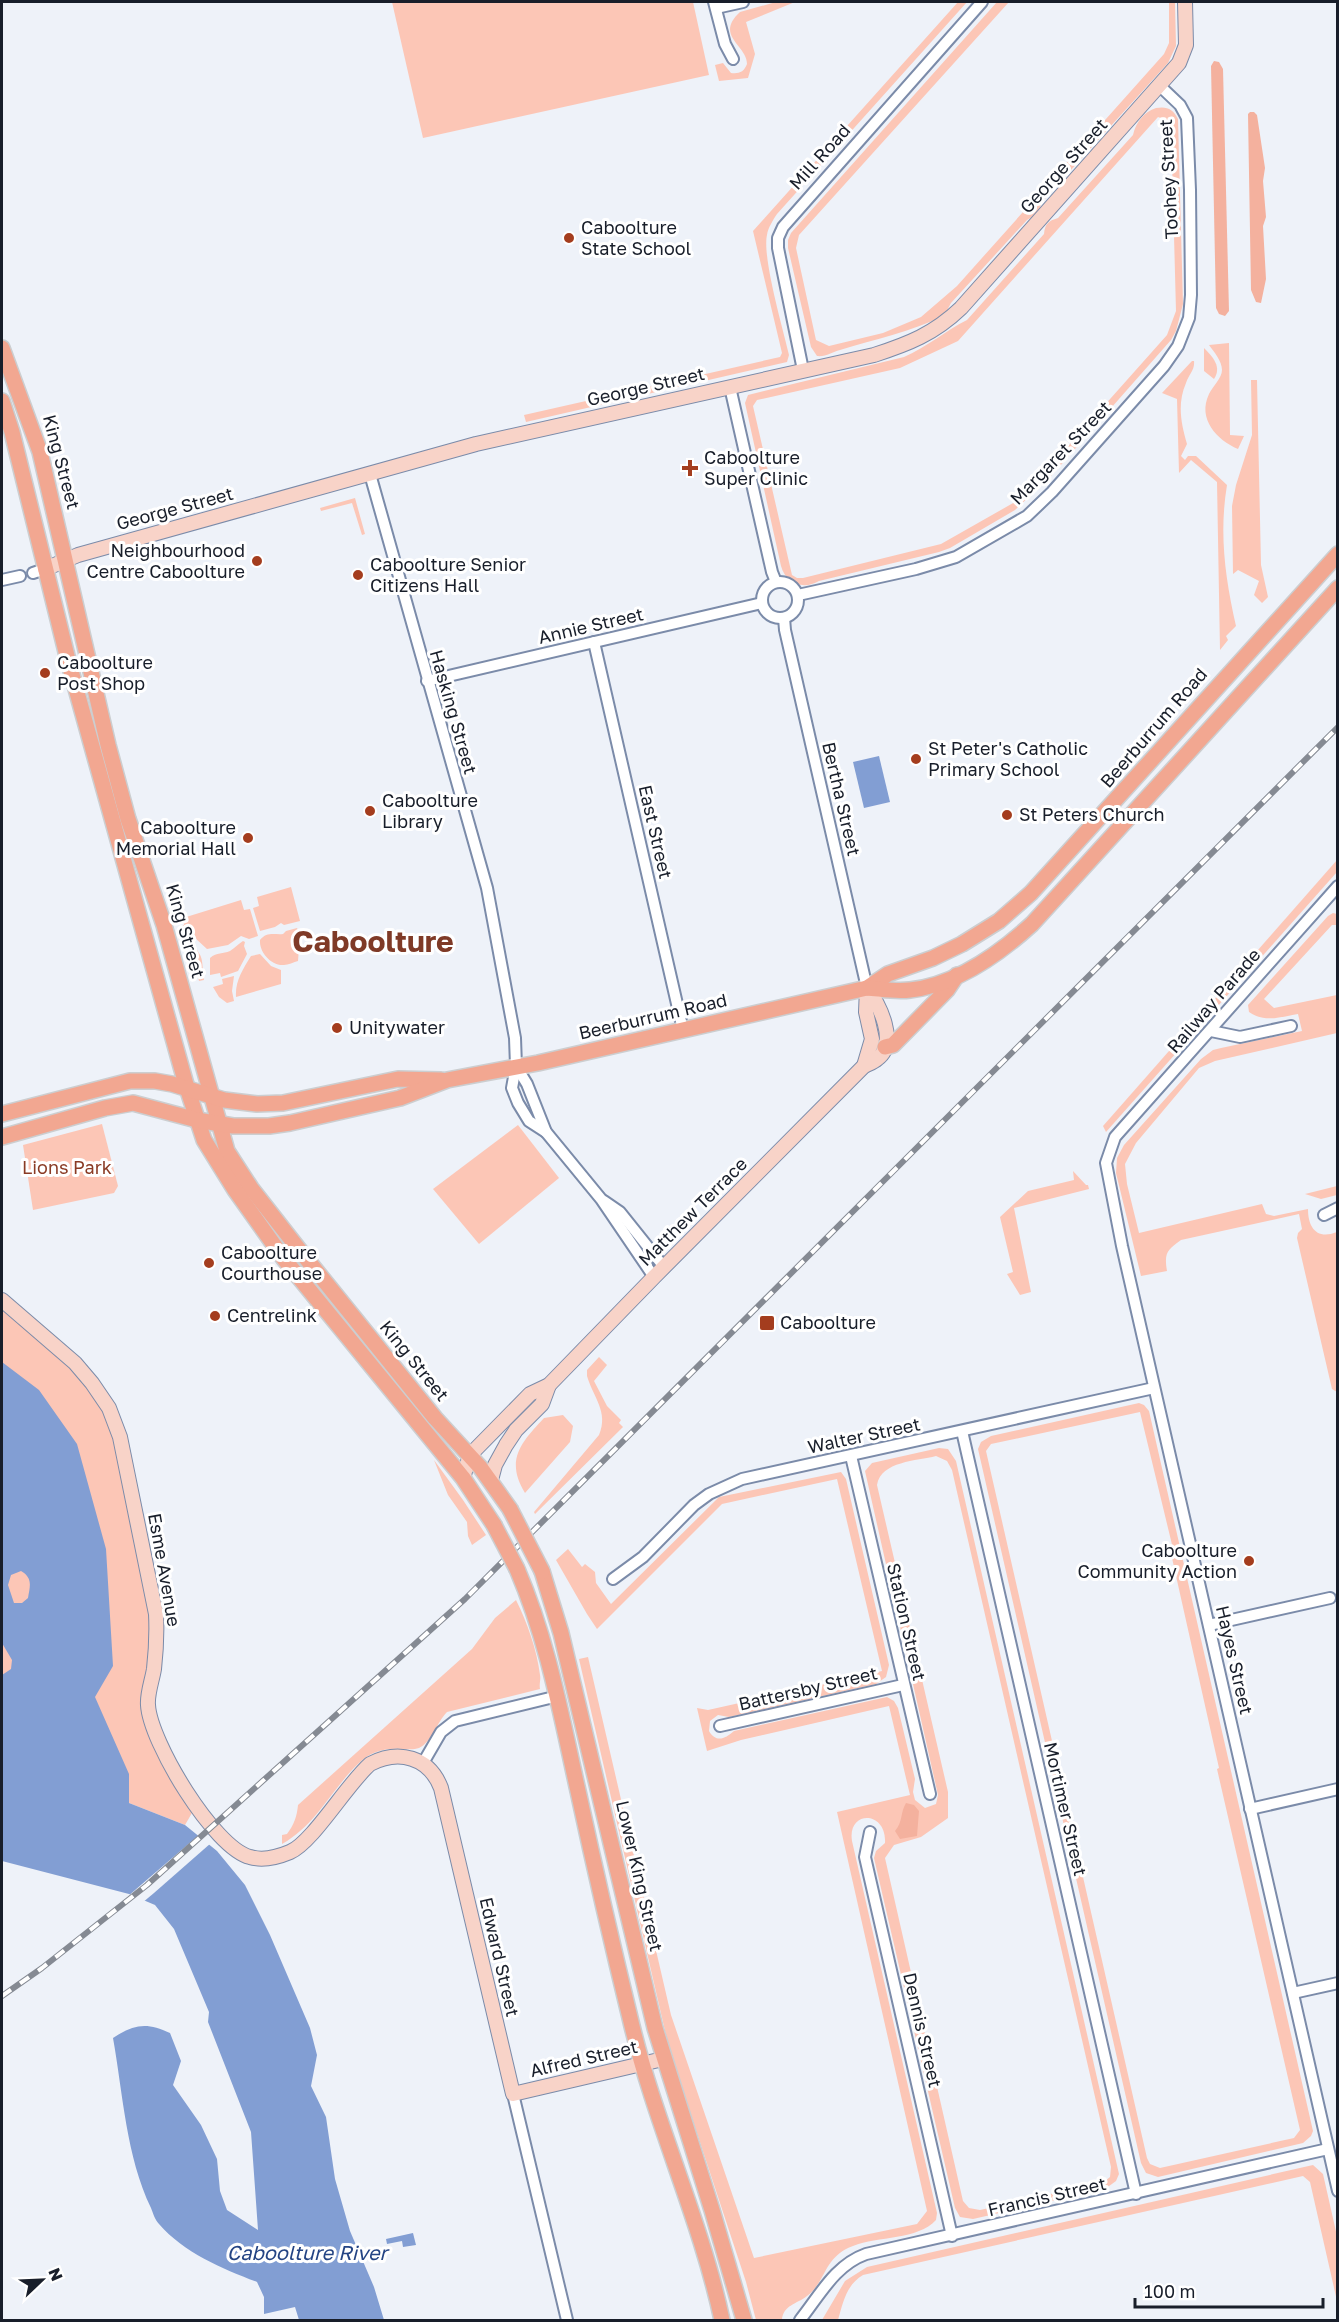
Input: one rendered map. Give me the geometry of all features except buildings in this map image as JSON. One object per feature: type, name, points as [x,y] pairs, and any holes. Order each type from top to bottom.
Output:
[{"type":"main road","name":"King Street","points":[[2,348],[40,452],[108,745],[132,830],[164,925],[227,1151],[251,1188],[421,1401],[470,1455]]},
{"type":"main road","name":"King Street","points":[[2,401],[12,432],[39,571],[81,709],[187,1088],[204,1140],[222,1171],[284,1259],[464,1478]]},
{"type":"main road","name":"Beerburrum Road","points":[[867,988],[888,974],[933,958],[962,944],[999,921],[1031,893],[1338,554]]},
{"type":"main road","name":"Beerburrum Road","points":[[2,1137],[105,1108],[133,1103],[218,1124],[256,1127],[290,1123],[400,1098],[447,1080],[867,988],[910,990],[957,975],[990,957],[1032,924],[1338,588]]},
{"type":"main road","points":[[885,1047],[893,1045],[947,990],[957,975]]},
{"type":"main road","name":"Beerburrum Road","points":[[2,1114],[121,1083],[154,1081],[240,1102],[283,1103],[398,1079],[447,1080]]},
{"type":"main road","name":"Lower King Street","points":[[470,1455],[491,1480],[510,1509],[542,1572],[559,1625],[663,2059],[712,2210],[744,2320]]},
{"type":"main road","points":[[464,1478],[494,1525],[525,1588],[543,1636],[601,1898],[642,2064],[722,2320]]},
{"type":"street","points":[[733,59],[725,44],[715,5],[743,2]]},
{"type":"street","name":"Mill Road","points":[[803,370],[778,248],[778,238],[783,226],[982,2]]},
{"type":"street","points":[[1160,86],[1184,54],[1186,45],[1185,2]]},
{"type":"street","name":"George Street","points":[[39,571],[66,560],[476,444],[874,355],[904,345],[944,324],[961,308],[1160,86]]},
{"type":"street","name":"Toohey Street","points":[[1160,86],[1184,110],[1188,129],[1191,295],[1189,318],[1183,337]]},
{"type":"street","name":"Margaret Street","points":[[798,595],[916,569],[956,557],[1027,516],[1052,492],[1158,373],[1183,337]]},
{"type":"street","points":[[730,387],[772,573],[776,582]]},
{"type":"street","name":"Hasking Street","points":[[370,474],[489,897],[515,1038],[516,1066]]},
{"type":"street","points":[[2,580],[20,576]]},
{"type":"street","points":[[776,582],[787,583],[796,590],[798,595],[796,609],[784,618],[770,615],[762,603],[764,592],[776,582]]},
{"type":"street","name":"Annie Street","points":[[427,681],[762,603]]},
{"type":"street","name":"Bertha Street","points":[[784,618],[867,988]]},
{"type":"street","name":"East Street","points":[[594,642],[683,1030]]},
{"type":"street","name":"Railway Parade","points":[[1115,1137],[1336,891]]},
{"type":"street","points":[[867,988],[881,1008],[885,1028],[885,1047]]},
{"type":"street","name":"Matthew Terrace","points":[[864,1066],[873,1039],[866,1012],[867,988]]},
{"type":"street","points":[[1211,1031],[1240,1037],[1291,1026]]},
{"type":"street","name":"Matthew Terrace","points":[[464,1478],[470,1455],[530,1394],[549,1385],[864,1066],[878,1059],[885,1047]]},
{"type":"street","points":[[516,1066],[527,1084],[546,1132],[659,1272]]},
{"type":"street","name":"Hayes Street","points":[[1115,1137],[1106,1163],[1122,1246],[1338,2191]]},
{"type":"street","points":[[1324,1215],[1338,1208]]},
{"type":"street","name":"Esme Avenue","points":[[2,1300],[75,1363],[109,1408],[120,1437],[156,1614],[157,1638],[148,1705],[154,1732],[172,1771],[196,1806],[229,1846],[249,1857],[273,1858],[293,1851],[308,1837],[362,1770],[370,1764],[384,1758],[399,1756],[423,1762]]},
{"type":"street","name":"Matthew Terrace","points":[[491,1480],[495,1465],[506,1445],[516,1430],[542,1404],[549,1385]]},
{"type":"street","name":"Walter Street","points":[[613,1579],[643,1557],[694,1505],[709,1494],[742,1479],[1154,1388]]},
{"type":"street","name":"Mortimer Street","points":[[962,1431],[1136,2194]]},
{"type":"street","name":"Station Street","points":[[851,1456],[930,1794]]},
{"type":"street","points":[[1209,1626],[1330,1598]]},
{"type":"street","name":"Battersby Street","points":[[720,1726],[903,1685]]},
{"type":"street","points":[[423,1762],[441,1731],[455,1721],[558,1696]]},
{"type":"street","name":"Edward Street","points":[[423,1762],[431,1770],[441,1788],[567,2320]]},
{"type":"street","points":[[1250,1809],[1338,1789]]},
{"type":"street","name":"Dennis Street","points":[[870,1832],[865,1857],[952,2235]]},
{"type":"street","points":[[1293,1993],[1338,1983]]},
{"type":"street","name":"Alfred Street","points":[[513,2094],[663,2059]]},
{"type":"street","name":"Francis Street","points":[[800,2320],[838,2270],[851,2259],[866,2254],[1328,2149]]},
{"type":"green space","points":[[392,2],[693,2],[709,75],[423,138]]},
{"type":"green space","points":[[776,2],[795,2],[746,22],[755,54],[748,78],[719,81],[715,65],[723,63],[731,73],[739,73],[747,64],[746,57],[731,34],[730,28],[733,20],[740,12]]},
{"type":"green space","points":[[958,2],[967,2],[777,214],[770,227],[766,245],[767,259],[789,355],[787,362],[526,422],[524,415],[780,357],[782,353],[753,231]]},
{"type":"green space","points":[[997,2],[1009,2],[799,235],[796,248],[816,340],[829,346],[883,333],[921,317],[957,286],[1164,54],[1169,43],[1169,2],[1175,2],[1176,46],[1168,63],[1041,203],[1039,213],[1027,220],[951,303],[944,316],[905,331],[817,356],[811,347],[788,248],[791,233]]},
{"type":"green space","points":[[1156,108],[1166,108],[1172,111],[1178,119],[1183,304],[1176,331],[1171,340],[1052,475],[1015,510],[950,548],[939,552],[813,584],[802,585],[791,581],[781,566],[745,403],[748,395],[904,357],[967,320],[1044,234],[1048,223],[1058,218],[1133,135],[1141,118]],"holes":[[[1158,117],[1171,122],[1176,311],[1167,335],[1022,498],[941,544],[803,578],[792,575],[753,406],[757,400],[900,368],[958,341]]]},
{"type":"green space","points":[[1229,343],[1230,435],[1244,436],[1238,449],[1216,434],[1207,420],[1206,412],[1209,394],[1222,373],[1219,360],[1209,345]]},
{"type":"green space","points":[[1204,348],[1217,366],[1214,379],[1204,371]]},
{"type":"green space","points":[[1194,361],[1194,367],[1183,391],[1181,406],[1187,444],[1181,456],[1185,460],[1188,456],[1196,456],[1227,485],[1223,521],[1224,556],[1236,626],[1226,636],[1228,640],[1220,650],[1217,482],[1191,460],[1179,473],[1177,399],[1162,393]]},
{"type":"green space","points":[[1251,380],[1257,380],[1261,565],[1268,597],[1262,603],[1254,595],[1259,581],[1238,570],[1233,574],[1232,506],[1236,485],[1252,435]]},
{"type":"green space","points":[[355,498],[365,534],[362,535],[352,503],[321,511],[320,508]]},
{"type":"green space","points":[[1337,860],[1337,872],[1106,1132],[1103,1126]]},
{"type":"green space","points":[[291,887],[300,921],[284,925],[281,923],[260,931],[253,908],[259,906],[257,897]]},
{"type":"green space","points":[[241,900],[244,910],[250,909],[258,936],[249,939],[241,936],[228,945],[207,949],[182,926],[184,925],[183,918]]},
{"type":"green space","points":[[1333,913],[1337,914],[1337,925],[1332,925],[1264,999],[1274,1008],[1337,995],[1337,1033],[1215,1061],[1199,1068],[1136,1143],[1125,1164],[1127,1184],[1139,1233],[1262,1204],[1266,1214],[1274,1216],[1308,1209],[1308,1216],[1315,1231],[1324,1234],[1337,1232],[1337,1392],[1332,1389],[1297,1238],[1302,1229],[1299,1214],[1181,1240],[1168,1252],[1167,1271],[1141,1276],[1116,1173],[1117,1158],[1124,1145],[1201,1059],[1213,1050],[1302,1031],[1298,1014],[1273,1018],[1261,1017],[1249,1012],[1248,1005]]},
{"type":"green space","points":[[297,928],[300,935],[298,961],[279,965],[270,961],[260,945],[260,940],[268,934],[283,934]]},
{"type":"green space","points":[[243,941],[247,954],[238,971],[221,977],[220,973],[210,975],[210,958],[230,951]]},
{"type":"green space","points":[[190,943],[201,956],[204,980],[199,981]]},
{"type":"green space","points":[[260,954],[271,966],[281,970],[281,984],[236,997],[238,980],[245,966],[251,956]]},
{"type":"green space","points":[[234,976],[232,991],[234,1001],[227,1003],[219,997],[213,987],[223,984],[222,979]]},
{"type":"green space","name":"Lions Park","points":[[102,1124],[118,1186],[114,1193],[33,1210],[23,1145]]},
{"type":"green space","points":[[518,1125],[559,1178],[479,1244],[433,1189]]},
{"type":"green space","points":[[1073,1171],[1088,1185],[1089,1189],[1014,1208],[1031,1292],[1020,1295],[1007,1274],[1013,1272],[1000,1217],[1028,1191],[1074,1180]]},
{"type":"green space","points":[[1337,1186],[1337,1195],[1321,1199],[1305,1194]]},
{"type":"green space","points":[[2,1300],[75,1363],[109,1408],[156,1614],[148,1705],[196,1806],[185,1825],[129,1803],[2,1780]]},
{"type":"green space","points":[[599,1357],[607,1365],[594,1381],[607,1406],[621,1420],[619,1423],[623,1427],[535,1514],[534,1512],[599,1435],[602,1427],[601,1412],[587,1376],[587,1370]]},
{"type":"green space","points":[[1139,1403],[1149,1411],[1313,2131],[1303,2143],[1158,2177],[1146,2173],[1141,2163],[978,1449],[981,1442],[991,1436]],"holes":[[[1140,1412],[1175,1557],[1172,1558],[1219,1768],[1217,1769],[1300,2130],[1294,2138],[1160,2168],[1150,2164],[1147,2158],[986,1451],[991,1444]]]},
{"type":"green space","points":[[563,1415],[573,1426],[570,1442],[525,1493],[516,1470],[519,1451],[544,1418]]},
{"type":"green space","points":[[939,1448],[948,1449],[956,1461],[1119,2174],[1116,2181],[1105,2189],[973,2219],[960,2217],[955,2208],[874,1858],[876,1851],[885,1843],[884,1832],[880,1824],[874,1820],[861,1819],[852,1831],[852,1841],[937,2213],[936,2220],[919,2231],[863,2243],[843,2251],[836,2256],[813,2290],[785,2311],[782,2320],[756,2320],[746,2282],[669,2048],[579,1659],[588,1657],[671,2015],[754,2258],[917,2224],[927,2211],[837,1812],[910,1795],[889,1706],[741,1740],[707,1751],[697,1708],[708,1710],[882,1671],[837,1479],[722,1504],[597,1629],[556,1560],[568,1549],[582,1567],[585,1564],[595,1572],[596,1583],[611,1604],[719,1497],[841,1472],[846,1479],[889,1665],[886,1677],[876,1684],[729,1717],[718,1715],[710,1721],[709,1731],[715,1737],[721,1738],[734,1731],[887,1697],[894,1701],[898,1708],[915,1779],[913,1792],[915,1800],[925,1808],[936,1804],[938,1795],[865,1471],[872,1463]],"holes":[[[936,1456],[947,1461],[952,1470],[1111,2167],[1110,2177],[1104,2182],[980,2210],[969,2208],[963,2201],[885,1858],[894,1845],[921,1837],[948,1818],[948,1792],[877,1485],[885,1471],[901,1463]]]},
{"type":"green space","points":[[434,1460],[486,1535],[472,1545],[468,1536],[467,1522],[448,1495]]},
{"type":"green space","points":[[516,1600],[534,1646],[539,1666],[540,1689],[447,1712],[424,1745],[419,1748],[383,1750],[367,1756],[348,1774],[314,1817],[282,1844],[282,1835],[287,1834],[292,1827],[298,1805],[472,1649],[495,1618]]},
{"type":"green space","points":[[1313,2165],[1323,2174],[1337,2236],[1337,2301],[1310,2182],[1303,2176],[863,2275],[849,2289],[838,2320],[822,2320],[845,2281],[867,2267]]},
{"type":"shaded area","points":[[1214,61],[1219,62],[1223,69],[1229,311],[1225,316],[1219,314],[1216,308],[1211,66]]},
{"type":"shaded area","points":[[1250,112],[1257,115],[1265,168],[1263,181],[1266,217],[1263,226],[1266,279],[1261,303],[1256,302],[1251,290],[1248,114]]},
{"type":"shaded area","points":[[906,1803],[914,1805],[919,1811],[917,1836],[900,1839],[895,1831]]},
{"type":"water","points":[[879,756],[890,802],[864,808],[853,762]]},
{"type":"water","name":"Caboolture River","points":[[2,1362],[39,1390],[77,1444],[106,1549],[113,1666],[95,1697],[129,1774],[129,1803],[185,1825],[217,1851],[245,1885],[270,1935],[310,2028],[317,2055],[311,2086],[326,2117],[335,2179],[350,2231],[374,2287],[384,2320],[299,2320],[295,2307],[264,2314],[264,2297],[257,2282],[218,2266],[192,2252],[156,2221],[136,2167],[131,2146],[113,2038],[134,2027],[141,2026],[154,2027],[170,2033],[181,2061],[173,2085],[201,2125],[217,2159],[220,2191],[227,2210],[258,2230],[251,2132],[208,2022],[209,2012],[174,1929],[155,1905],[129,1894],[2,1861],[2,1675],[11,1669],[12,1660],[2,1643]],"holes":[[[21,1571],[30,1583],[28,1598],[22,1603],[14,1603],[8,1585],[11,1575]]]},
{"type":"water","points":[[413,2233],[416,2245],[403,2247],[402,2241],[387,2244],[386,2239]]},
{"type":"pier","points":[[200,1834],[211,1843],[154,1893],[142,1903],[127,1897]]},
{"type":"railway","points":[[2,1996],[42,1968],[147,1885],[465,1599],[1338,727]]},
{"type":"place","name":"Caboolture State School","points":[[569,238]]},
{"type":"place","name":"Caboolture Super Clinic","points":[[690,468]]},
{"type":"place","name":"Neighbourhood Centre Caboolture","points":[[257,561]]},
{"type":"place","name":"Caboolture Senior Citizens Hall","points":[[358,575]]},
{"type":"place","name":"Caboolture Post Shop","points":[[45,673]]},
{"type":"place","name":"St Peter's Catholic Primary School","points":[[916,759]]},
{"type":"place","name":"Caboolture Library","points":[[370,811]]},
{"type":"place","name":"St Peters Church","points":[[1007,815]]},
{"type":"place","name":"Caboolture Memorial Hall","points":[[248,838]]},
{"type":"place","name":"Unitywater","points":[[337,1028]]},
{"type":"place","name":"Caboolture Courthouse","points":[[209,1263]]},
{"type":"place","name":"Centrelink","points":[[215,1316]]},
{"type":"place","name":"Caboolture","points":[[767,1323]]},
{"type":"place","name":"Caboolture Community Action","points":[[1249,1561]]},
{"type":"district","name":"Caboolture","points":[[373,942]]}]
